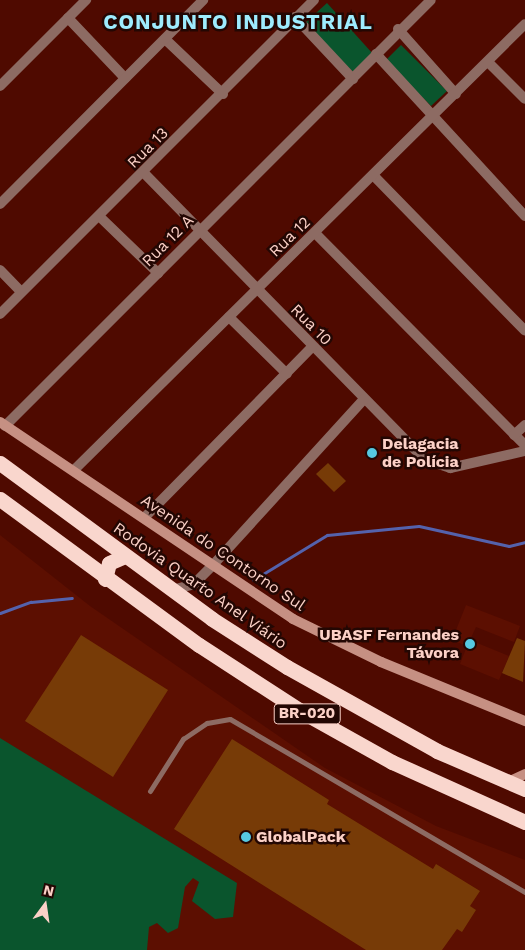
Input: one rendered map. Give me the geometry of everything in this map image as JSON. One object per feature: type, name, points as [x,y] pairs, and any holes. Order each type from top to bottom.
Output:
[{"type":"highway","name":"Rodovia Quarto Anel Viário","points":[[2,467],[171,590],[336,697],[437,751],[525,788]]},
{"type":"highway","name":"BR-020","points":[[0,498],[105,579],[299,710],[392,762],[525,822]]},
{"type":"highway","points":[[105,579],[109,564],[125,556]]},
{"type":"street","points":[[0,86],[86,0]]},
{"type":"street","points":[[0,204],[203,0]]},
{"type":"street","name":"Rua 13","points":[[0,314],[223,94],[295,17],[314,0]]},
{"type":"street","name":"Rua 12 A","points":[[3,424],[353,79],[398,29],[431,0]]},
{"type":"street","points":[[295,17],[353,79]]},
{"type":"street","points":[[68,18],[125,78]]},
{"type":"street","name":"Rua 12","points":[[74,470],[374,176],[525,24]]},
{"type":"street","points":[[398,29],[456,94]]},
{"type":"street","points":[[165,39],[223,94]]},
{"type":"street","points":[[376,54],[432,118],[525,216]]},
{"type":"street","points":[[488,62],[525,99]]},
{"type":"street","name":"Rua 10","points":[[144,173],[199,232],[364,400],[433,465],[450,468],[472,465],[525,451]]},
{"type":"street","points":[[374,176],[525,331]]},
{"type":"street","points":[[100,216],[158,273]]},
{"type":"street","points":[[315,233],[525,445]]},
{"type":"street","points":[[0,270],[21,292]]},
{"type":"street","points":[[229,317],[286,374]]},
{"type":"street","points":[[144,518],[312,347]]},
{"type":"street","points":[[171,590],[194,584],[364,400]]},
{"type":"street","name":"Avenida do Contorno Sul","points":[[3,424],[213,565],[325,637],[525,721]]},
{"type":"street","points":[[514,435],[525,424]]},
{"type":"street","points":[[508,782],[525,774]]},
{"type":"lane","points":[[150,791],[183,739],[207,723],[230,719],[525,892]]},
{"type":"shaded area","points":[[0,535],[90,606],[325,768],[436,826],[525,860],[525,950],[0,950]]},
{"type":"shaded area","name":"UBASF Fernandes Távora","points":[[466,605],[520,626],[514,642],[476,627],[470,640],[509,656],[499,680],[460,664],[467,646],[452,640]]},
{"type":"green space","points":[[327,3],[373,54],[354,73],[305,23]]},
{"type":"green space","points":[[401,45],[447,91],[431,106],[386,60]]},
{"type":"green space","points":[[0,738],[237,883],[233,917],[215,919],[192,901],[199,882],[193,878],[185,887],[178,928],[168,933],[157,923],[149,927],[147,950],[0,950]]},
{"type":"building","points":[[328,463],[346,481],[334,492],[316,474]]},
{"type":"building","points":[[81,635],[168,690],[113,777],[25,721]]},
{"type":"building","points":[[517,638],[525,641],[523,682],[502,673]]},
{"type":"building","name":"GlobalPack","points":[[232,739],[329,800],[327,804],[433,869],[436,864],[480,891],[470,906],[476,910],[462,932],[457,929],[442,950],[366,950],[174,829]]},
{"type":"waterway","points":[[253,580],[327,535],[419,526],[509,546],[525,542]]},
{"type":"waterway","points":[[0,613],[31,602],[72,598]]},
{"type":"place","name":"Delagacia de Polícia","points":[[372,453]]},
{"type":"place","name":"UBASF Fernandes Távora","points":[[470,644]]},
{"type":"place","name":"GlobalPack","points":[[246,837]]},
{"type":"district","name":"CONJUNTO INDUSTRIAL","points":[[238,22]]}]
